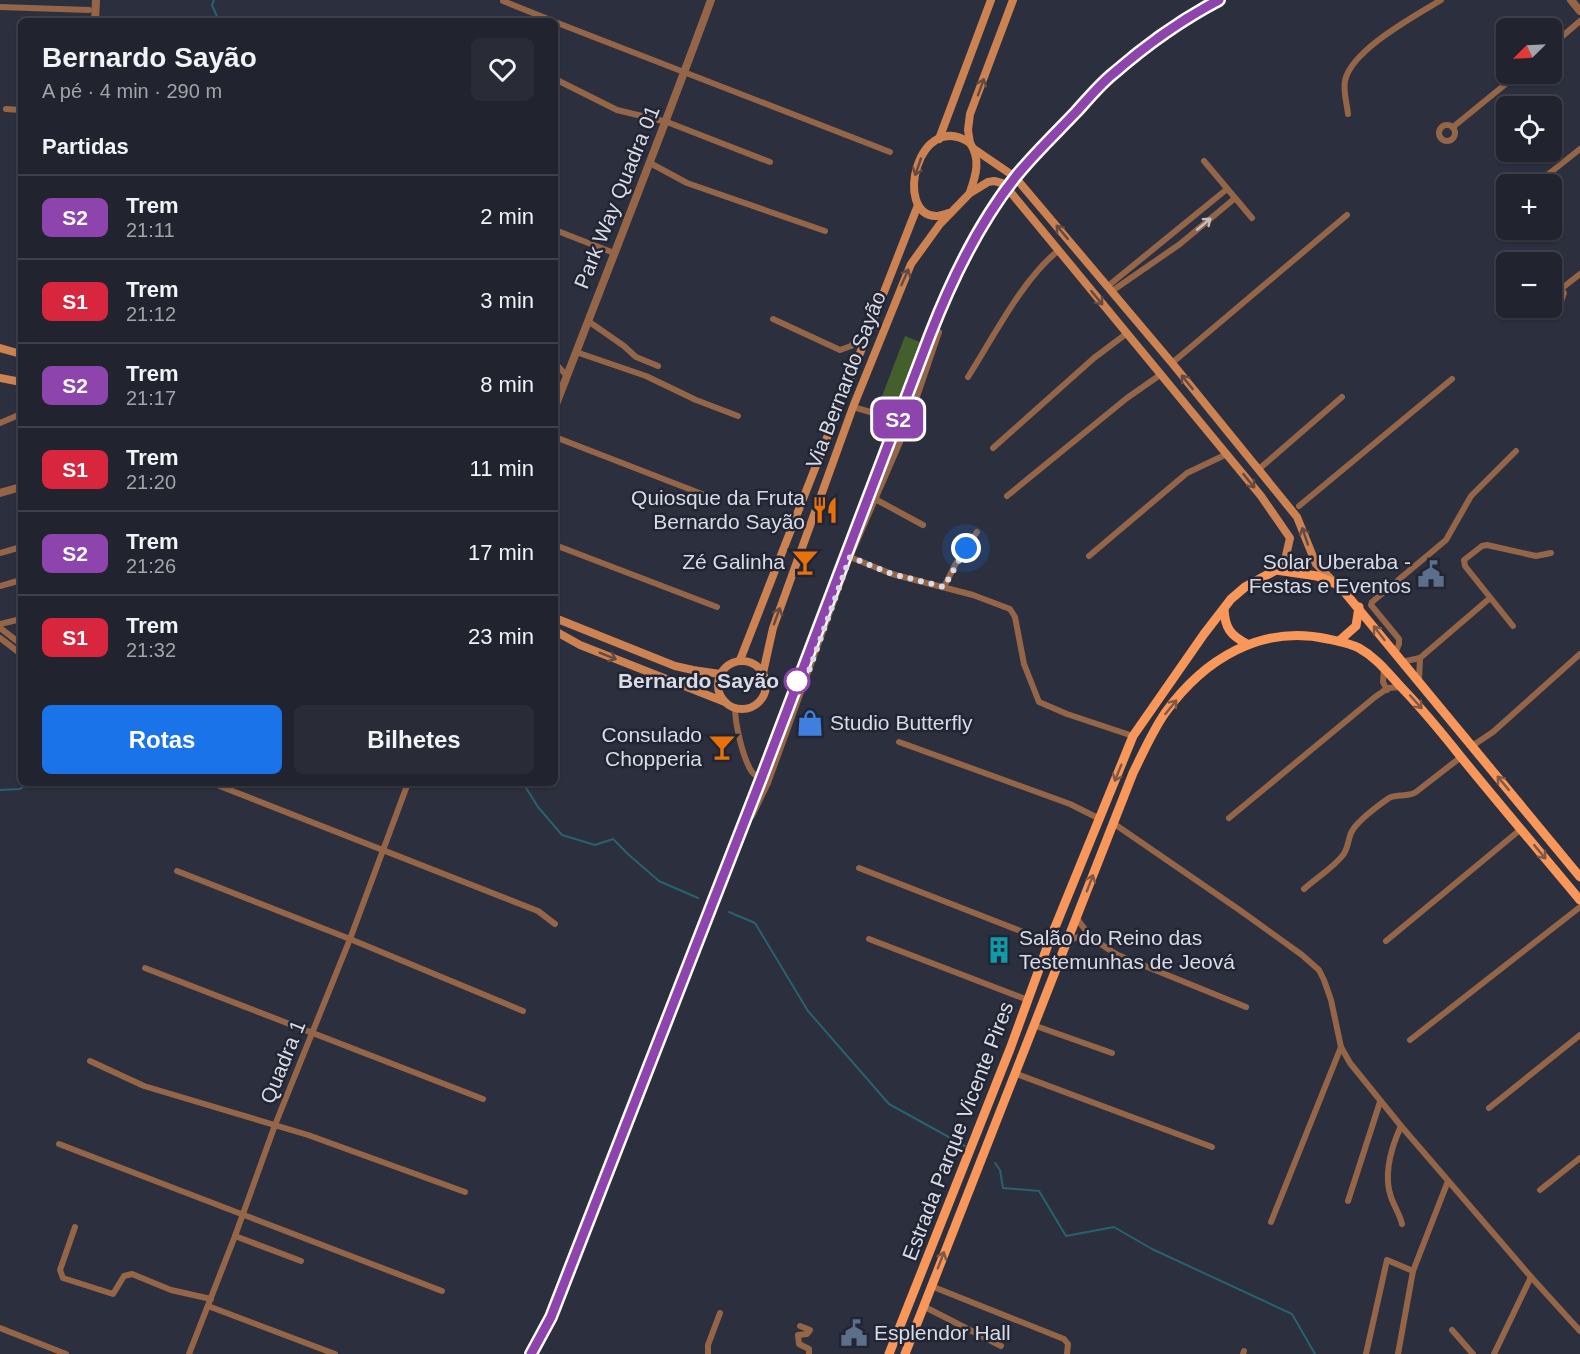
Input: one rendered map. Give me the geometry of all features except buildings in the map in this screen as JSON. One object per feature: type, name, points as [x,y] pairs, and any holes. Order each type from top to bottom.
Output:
[{"type":"main road","points":[[939,138],[991,0]]},
{"type":"main road","points":[[970,193],[976,173],[977,157],[968,130],[969,114],[1013,0]]},
{"type":"main road","points":[[1276,570],[1285,560],[1290,538],[1261,496],[1002,183],[988,182],[970,193],[950,213],[936,216],[928,214],[918,205],[914,193],[915,170],[924,152],[933,141],[953,136],[972,146],[1016,177],[1296,515],[1316,564],[1359,607],[1419,684],[1431,695],[1580,877]]},
{"type":"main road","points":[[740,660],[918,205]]},
{"type":"main road","name":"Via Bernardo Sayão","points":[[763,673],[773,628],[853,407],[911,264],[950,213]]},
{"type":"main road","points":[[0,348],[18,353]]},
{"type":"main road","points":[[0,378],[18,381]]},
{"type":"main road","points":[[1276,570],[1310,574],[1336,584]]},
{"type":"main road","name":"Estrada Parque Vicente Pires","points":[[889,1354],[1036,981],[1049,942],[1133,736],[1224,609],[1245,587],[1276,570]]},
{"type":"main road","points":[[1339,641],[1356,626],[1359,607]]},
{"type":"main road","points":[[1224,609],[1224,621],[1229,632],[1236,639],[1247,644]]},
{"type":"main road","points":[[558,619],[675,666],[720,674]]},
{"type":"main road","points":[[558,632],[589,648],[735,707],[746,708],[756,704],[763,695],[766,684],[763,673],[753,663],[740,660],[728,664],[720,674],[718,684],[725,702]]},
{"type":"main road","name":"Estrada Parque Vicente Pires","points":[[905,1354],[1026,1042],[1147,743],[1165,713],[1189,685],[1210,666],[1247,644],[1294,634],[1339,641],[1358,648],[1384,667],[1418,704],[1580,900]]},
{"type":"main road","points":[[1036,981],[1033,1003],[1040,1008]]},
{"type":"main road","points":[[1020,1021],[1028,1026],[1026,1042]]},
{"type":"street","points":[[95,18],[96,0]]},
{"type":"street","name":"Park Way Quadra 01","points":[[558,399],[667,122],[711,0]]},
{"type":"street","points":[[1348,114],[1345,80],[1349,70],[1375,42],[1441,0]]},
{"type":"street","points":[[1571,0],[1580,11]]},
{"type":"street","points":[[503,1],[546,18]]},
{"type":"street","points":[[0,7],[89,10]]},
{"type":"street","points":[[1562,37],[1580,21]]},
{"type":"street","points":[[558,23],[890,152]]},
{"type":"street","points":[[558,80],[617,110],[667,122],[770,162]]},
{"type":"street","points":[[1453,127],[1506,84]]},
{"type":"street","points":[[6,109],[18,110]]},
{"type":"street","points":[[1549,174],[1580,149]]},
{"type":"street","points":[[1204,161],[1251,218]]},
{"type":"street","points":[[650,163],[687,183],[825,231]]},
{"type":"street","points":[[1110,289],[1171,233],[1227,189]]},
{"type":"street","points":[[1217,196],[1226,206]]},
{"type":"street","points":[[1110,289],[1141,272],[1234,200]]},
{"type":"street","points":[[1172,363],[1347,215]]},
{"type":"street","points":[[558,231],[614,253]]},
{"type":"street","points":[[1171,233],[1180,244]]},
{"type":"street","points":[[968,377],[1030,280],[1049,257],[1059,250]]},
{"type":"street","points":[[1135,264],[1141,272]]},
{"type":"street","points":[[1562,299],[1564,296],[1562,289],[1580,274]]},
{"type":"street","points":[[773,319],[840,350],[851,346],[872,321]]},
{"type":"street","points":[[588,321],[636,357],[658,366]]},
{"type":"street","points":[[752,816],[768,783],[850,557],[907,426],[939,332]]},
{"type":"street","points":[[993,448],[1094,358],[1126,334]]},
{"type":"street","points":[[576,352],[646,376],[696,400],[738,416]]},
{"type":"street","points":[[558,366],[567,376]]},
{"type":"street","points":[[1007,496],[1127,398],[1160,375]]},
{"type":"street","points":[[1296,515],[1299,506],[1452,379]]},
{"type":"street","points":[[1259,469],[1342,397]]},
{"type":"street","points":[[853,407],[891,418],[907,426]]},
{"type":"street","points":[[0,423],[18,415]]},
{"type":"street","points":[[558,439],[702,494]]},
{"type":"street","points":[[1490,598],[1420,658],[1398,658],[1399,639],[1371,605],[1446,540],[1471,496],[1516,451]]},
{"type":"street","points":[[1089,556],[1187,473],[1227,454]]},
{"type":"street","points":[[0,493],[18,488]]},
{"type":"street","points":[[875,499],[923,525]]},
{"type":"street","points":[[1288,506],[1299,506]]},
{"type":"street","points":[[944,587],[955,565],[977,532]]},
{"type":"street","points":[[1513,626],[1464,562],[1482,546],[1487,545],[1536,556],[1551,553]]},
{"type":"street","points":[[558,546],[717,607]]},
{"type":"street","points":[[0,553],[18,548]]},
{"type":"street","points":[[850,557],[892,574],[992,601],[1010,609],[1015,617],[1024,664],[1039,702],[1133,736]]},
{"type":"street","points":[[0,586],[18,581]]},
{"type":"street","points":[[0,626],[18,620]]},
{"type":"street","points":[[0,626],[18,641]]},
{"type":"street","points":[[0,638],[18,652]]},
{"type":"street","points":[[1472,746],[1493,732],[1580,654]]},
{"type":"street","points":[[1419,684],[1420,658]]},
{"type":"street","points":[[1384,667],[1383,681],[1387,690]]},
{"type":"street","points":[[1228,818],[1375,697],[1387,690],[1401,687]]},
{"type":"street","points":[[735,707],[736,725],[750,768],[756,776],[768,783]]},
{"type":"street","points":[[899,742],[1070,804],[1100,819]]},
{"type":"street","points":[[1304,889],[1340,859],[1356,825],[1389,798],[1396,795],[1408,796],[1416,792],[1461,757]]},
{"type":"street","points":[[220,786],[538,911],[555,924]]},
{"type":"street","name":"Quadra 1","points":[[189,1354],[275,1125],[351,939],[407,786]]},
{"type":"street","points":[[1113,823],[1241,911],[1319,970],[1335,1016],[1341,1047],[1350,1063],[1380,1102],[1580,1331]]},
{"type":"street","points":[[1386,941],[1521,829]]},
{"type":"street","points":[[859,868],[1049,942]]},
{"type":"street","points":[[177,871],[351,939],[523,1011]]},
{"type":"street","points":[[1410,1040],[1580,907]]},
{"type":"street","points":[[1077,918],[1085,930],[1104,948],[1246,1007]]},
{"type":"street","points":[[1068,941],[1081,936],[1097,940]]},
{"type":"street","points":[[870,939],[1028,1000]]},
{"type":"street","points":[[145,968],[483,1099]]},
{"type":"street","points":[[1033,1025],[1112,1053]]},
{"type":"street","points":[[1489,1108],[1580,1035]]},
{"type":"street","points":[[1271,1222],[1341,1047]]},
{"type":"street","points":[[90,1061],[144,1086],[275,1125],[465,1192]]},
{"type":"street","points":[[1014,1073],[1212,1147]]},
{"type":"street","points":[[1348,1201],[1380,1102]]},
{"type":"street","points":[[1401,1126],[1387,1176],[1392,1200],[1402,1224]]},
{"type":"street","points":[[59,1144],[442,1291]]},
{"type":"street","points":[[1540,1190],[1580,1158]]},
{"type":"street","points":[[1398,1354],[1413,1271],[1448,1181]]},
{"type":"street","points":[[75,1227],[60,1270],[63,1278],[112,1294],[115,1293],[124,1276],[132,1274],[171,1290],[211,1299]]},
{"type":"street","points":[[235,1236],[301,1262]]},
{"type":"street","points":[[1366,1354],[1387,1260],[1413,1271]]},
{"type":"street","points":[[1494,1354],[1531,1277]]},
{"type":"street","points":[[931,1286],[1064,1339],[1068,1344],[1067,1354]]},
{"type":"street","points":[[208,1306],[336,1354]]},
{"type":"street","points":[[923,1306],[1001,1347]]},
{"type":"street","points":[[708,1354],[708,1345],[720,1313]]},
{"type":"street","points":[[800,1326],[810,1330],[807,1334],[798,1335],[799,1344],[809,1349],[809,1354]]},
{"type":"street","points":[[0,1328],[66,1354]]},
{"type":"street","points":[[1452,1330],[1473,1354]]},
{"type":"green space","points":[[905,336],[925,344],[895,418],[876,412]]},
{"type":"waterway","points":[[214,0],[212,5],[218,18]]},
{"type":"waterway","points":[[0,790],[20,789],[24,786]]},
{"type":"waterway","points":[[525,786],[538,807],[562,835],[595,845],[613,839],[659,881],[698,898]]},
{"type":"waterway","points":[[729,912],[755,923],[808,1011],[889,1104],[965,1146]]},
{"type":"waterway","points":[[995,1163],[1000,1170],[1003,1188],[1039,1191],[1066,1236],[1114,1227],[1152,1249],[1292,1314],[1315,1354]]},
{"type":"railway","points":[[531,1354],[551,1317],[761,779],[936,320],[962,264],[982,227],[1016,176],[1097,90],[1151,43],[1219,0]]},
{"type":"train","name":"S2","points":[[531,1354],[551,1317],[952,283],[986,222],[1016,177],[1034,155],[1113,74],[1153,42],[1195,13],[1219,0]]},
{"type":"place","name":"Quiosque da Fruta Bernardo Sayão","points":[[825,510]]},
{"type":"place","name":"Zé Galinha","points":[[805,562]]},
{"type":"place","name":"Solar Uberaba - Festas e Eventos","points":[[1431,574]]},
{"type":"place","name":"Bernardo Sayão","points":[[797,681]]},
{"type":"place","name":"Studio Butterfly","points":[[810,723]]},
{"type":"place","name":"Consulado Chopperia","points":[[722,747]]},
{"type":"place","name":"Salão do Reino das Testemunhas de Jeová","points":[[999,950]]},
{"type":"place","name":"Esplendor Hall","points":[[854,1333]]},
{"type":"route","points":[[797,681],[805,682],[850,557],[892,574],[944,587],[966,548]]}]
